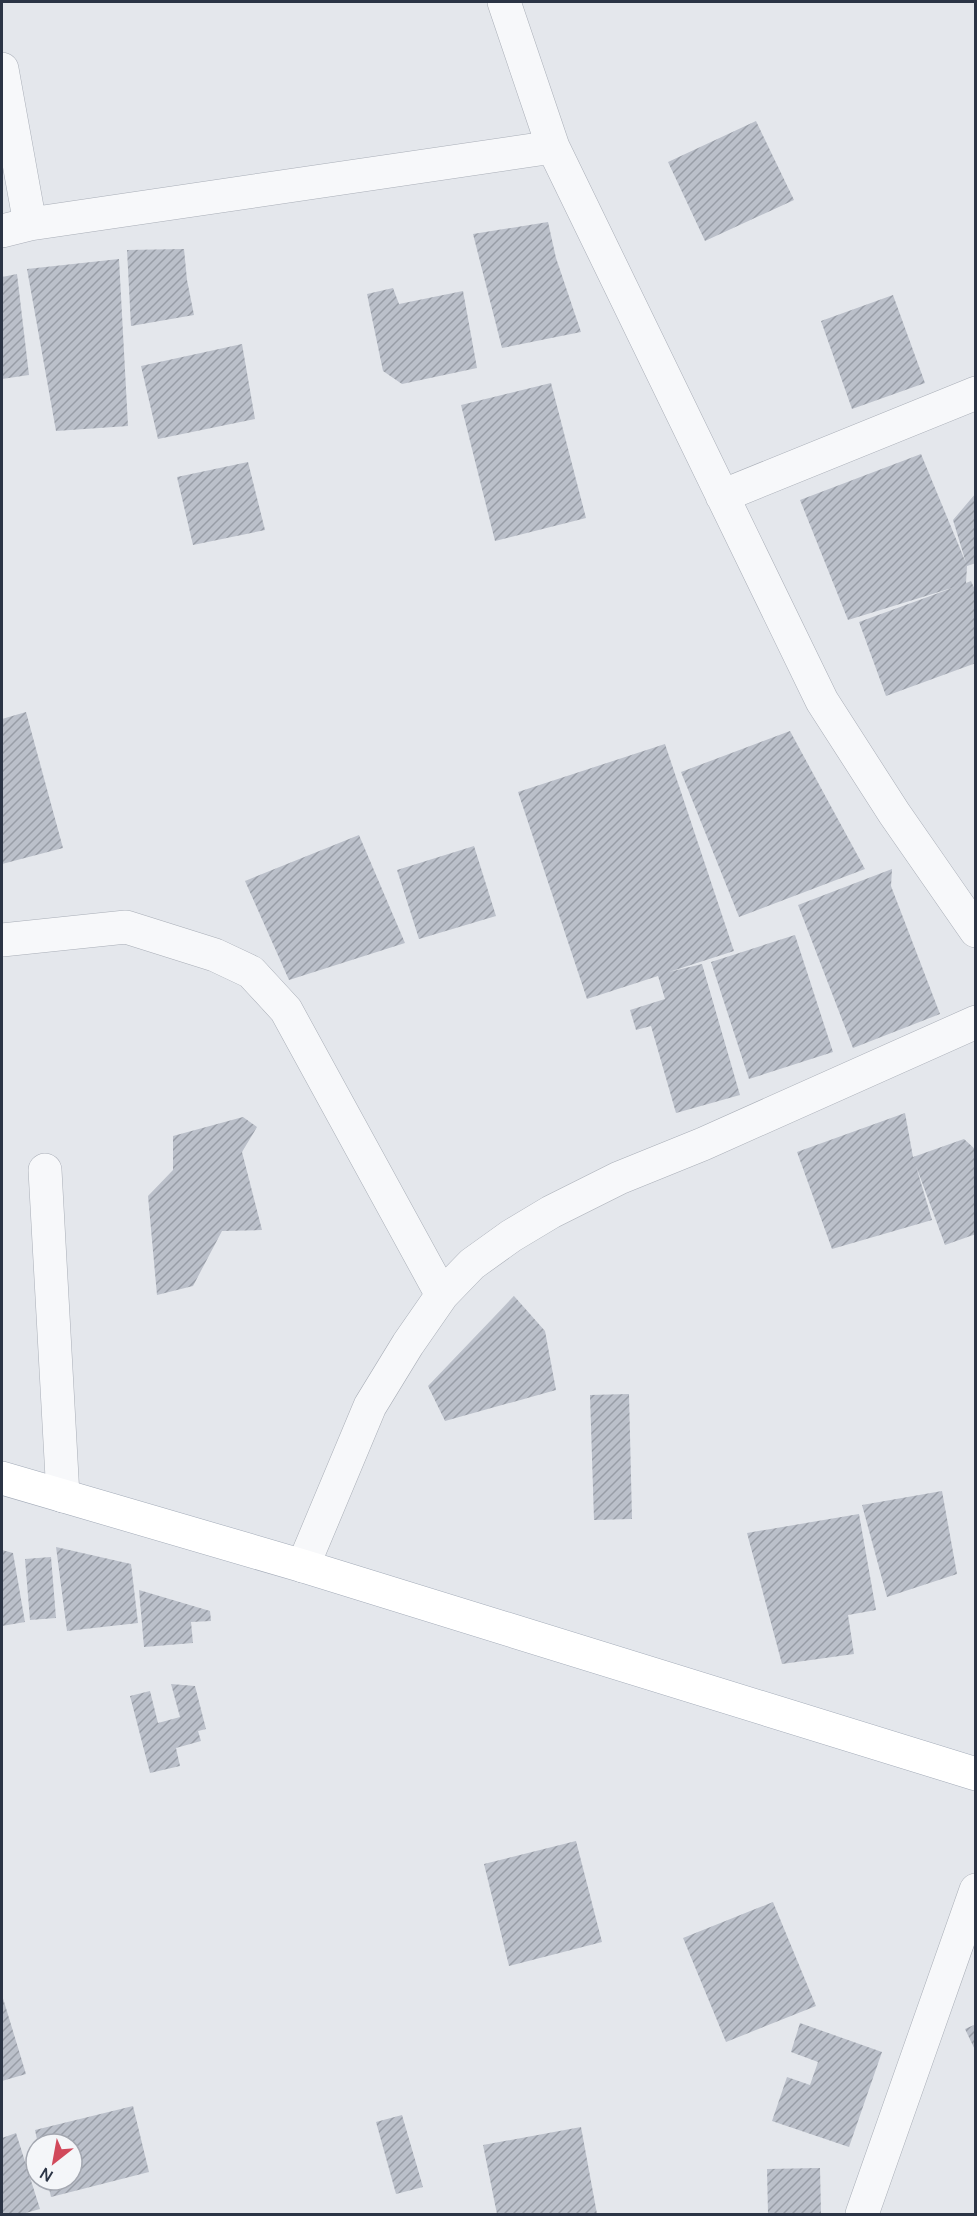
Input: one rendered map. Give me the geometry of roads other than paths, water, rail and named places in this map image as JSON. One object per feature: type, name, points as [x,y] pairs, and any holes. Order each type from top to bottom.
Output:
[{"type":"main road","points":[[2,1478],[303,1566],[975,1774]]},
{"type":"street","points":[[504,2],[553,147],[822,701],[894,813],[975,931]]},
{"type":"street","points":[[2,69],[16,227],[553,147]]},
{"type":"street","points":[[722,496],[975,393]]},
{"type":"street","points":[[2,940],[126,927],[215,955],[251,972],[286,1010],[442,1295]]},
{"type":"street","points":[[303,1566],[370,1406],[408,1344],[442,1295],[472,1264],[511,1236],[551,1212],[619,1178],[703,1144],[975,1022]]},
{"type":"street","points":[[45,1170],[63,1496]]},
{"type":"street","points":[[862,2214],[975,1890]]}]
